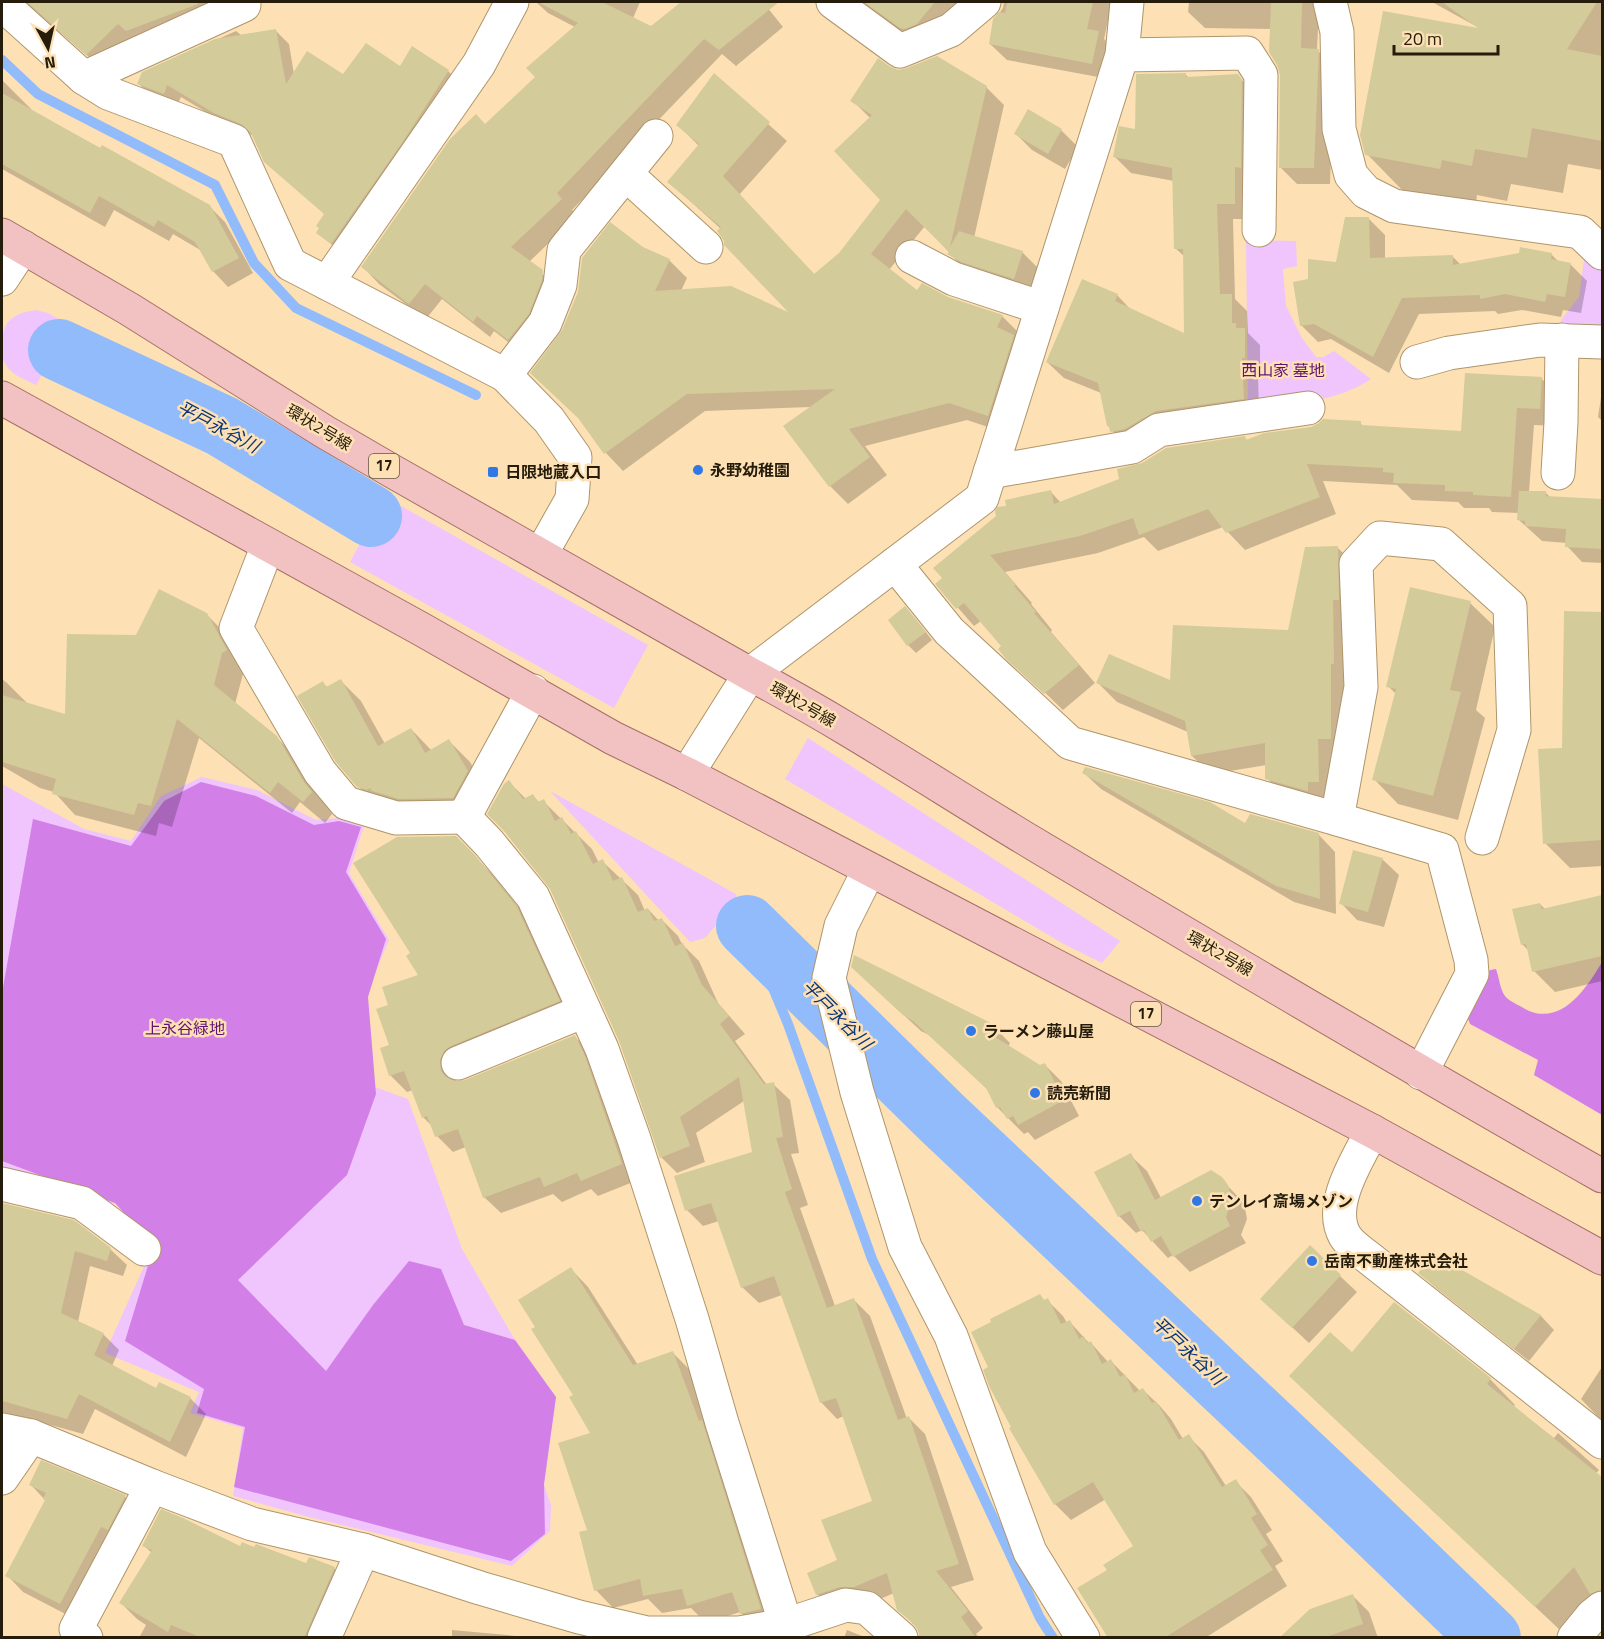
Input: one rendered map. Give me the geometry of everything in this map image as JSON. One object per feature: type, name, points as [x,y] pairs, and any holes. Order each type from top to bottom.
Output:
[{"type":"main road","name":"環状2号線","points":[[12,241],[129,309],[325,432],[812,707],[1027,839],[1421,1073],[1602,1176]]},
{"type":"main road","name":"17","points":[[2,398],[613,738],[687,774],[1372,1131],[1602,1258]]},
{"type":"street","points":[[327,283],[479,64],[512,2]]},
{"type":"street","points":[[833,2],[900,51],[951,30],[984,2]]},
{"type":"street","points":[[687,774],[750,674],[982,498],[1122,55],[1127,2]]},
{"type":"street","points":[[1330,2],[1337,32],[1339,129],[1351,175],[1366,192],[1394,206],[1591,242]]},
{"type":"street","points":[[2,4],[84,78],[108,93],[234,141],[290,264],[505,375],[549,420],[575,457],[572,499],[541,554]]},
{"type":"street","points":[[84,78],[244,5]]},
{"type":"street","points":[[1122,55],[1247,53],[1261,75],[1259,230]]},
{"type":"street","points":[[505,375],[545,323],[560,285],[564,250],[656,136]]},
{"type":"street","points":[[626,174],[706,247]]},
{"type":"street","points":[[2,279],[12,241]]},
{"type":"street","points":[[912,257],[954,279],[1042,308]]},
{"type":"street","points":[[1418,362],[1449,353],[1540,340],[1602,342]]},
{"type":"street","points":[[1557,473],[1561,422],[1562,340]]},
{"type":"street","points":[[990,472],[1132,447],[1159,430],[1308,408]]},
{"type":"street","points":[[1337,819],[1361,687],[1356,564],[1380,538],[1441,544],[1510,606],[1514,730],[1482,838]]},
{"type":"street","points":[[268,545],[236,628],[320,772],[346,803],[396,818],[464,817],[489,843],[533,897],[602,1049],[634,1138],[786,1625]]},
{"type":"street","points":[[895,564],[949,631],[1070,743],[1442,850],[1471,960],[1472,974],[1421,1073]]},
{"type":"street","points":[[464,817],[533,692]]},
{"type":"street","points":[[869,870],[841,926],[830,978],[857,1092],[905,1247],[951,1336],[1030,1552],[1083,1638]]},
{"type":"street","points":[[458,1063],[584,1011]]},
{"type":"street","points":[[1372,1131],[1341,1198],[1338,1221],[1346,1238],[1602,1442]]},
{"type":"street","points":[[2,1184],[82,1203],[144,1249]]},
{"type":"street","points":[[2,1478],[16,1433],[252,1524],[363,1550],[579,1617],[648,1633],[739,1633],[786,1625],[846,1605],[867,1608],[901,1638]]},
{"type":"street","points":[[86,1638],[76,1629],[152,1486]]},
{"type":"street","points":[[324,1638],[363,1550]]},
{"type":"street","points":[[1574,1638],[1592,1616],[1602,1608]]},
{"type":"green space","name":"西山家 墓地","points":[[1246,240],[1296,241],[1297,266],[1283,269],[1286,306],[1302,338],[1316,357],[1323,357],[1334,351],[1371,379],[1327,398],[1248,411]]},
{"type":"green space","points":[[1585,253],[1602,267],[1602,334],[1560,331],[1561,320],[1579,297]]},
{"type":"green space","points":[[28,311],[48,313],[69,325],[36,385],[6,366],[2,353],[2,338],[10,320]]},
{"type":"green space","points":[[385,497],[648,645],[614,708],[350,562]]},
{"type":"green space","points":[[808,738],[1120,941],[1102,963],[1062,943],[785,779]]},
{"type":"green space","name":"上永谷緑地","points":[[202,777],[257,790],[316,820],[338,818],[364,826],[349,873],[389,940],[366,994],[372,1086],[408,1099],[462,1249],[515,1340],[556,1397],[544,1484],[551,1505],[550,1531],[512,1566],[309,1517],[233,1496],[243,1428],[190,1413],[199,1392],[105,1353],[155,1242],[119,1205],[2,1173],[2,784],[84,829],[131,841],[161,796]]},
{"type":"green space","name":"上永谷緑地","points":[[201,782],[256,796],[314,825],[339,821],[361,827],[346,872],[386,939],[368,997],[376,1094],[347,1175],[238,1280],[326,1371],[373,1305],[409,1261],[441,1269],[464,1325],[515,1340],[556,1397],[544,1484],[545,1534],[511,1561],[234,1487],[245,1427],[197,1413],[204,1389],[125,1341],[154,1246],[115,1203],[2,1161],[2,993],[33,819],[131,846],[164,801]]},
{"type":"green space","points":[[550,791],[736,894],[737,900],[705,938],[690,942]]},
{"type":"green space","points":[[1602,962],[1602,1115],[1534,1075],[1538,1060],[1470,1024],[1465,1010],[1490,970],[1496,969],[1503,993],[1510,1000],[1534,1012],[1546,1014],[1558,1011],[1579,995]]},
{"type":"building","points":[[27,2],[197,2],[198,4],[126,31],[118,24],[86,55]]},
{"type":"building","points":[[538,2],[602,2],[651,26],[681,2],[779,2],[719,50],[704,39],[557,193],[562,199],[511,247],[543,270],[542,280],[529,314],[508,340],[477,316],[473,322],[425,284],[409,304],[361,267],[450,139],[476,114],[485,124],[535,77],[526,68],[578,23]]},
{"type":"building","points":[[864,2],[935,2],[917,24],[905,29],[900,28]]},
{"type":"building","points":[[1007,2],[1093,2],[1087,29],[1099,31],[1092,64],[989,44],[993,19],[999,12],[1005,13]]},
{"type":"building","points":[[1271,2],[1302,2],[1301,48],[1319,49],[1314,168],[1279,168],[1280,75],[1269,52]]},
{"type":"building","points":[[1442,2],[1597,2],[1567,49],[1602,56],[1602,141],[1532,128],[1527,158],[1475,149],[1472,166],[1442,160],[1440,169],[1365,155],[1360,135],[1383,11],[1478,28]]},
{"type":"building","points":[[276,29],[286,84],[307,51],[343,74],[366,43],[400,66],[412,46],[449,70],[402,143],[331,244],[316,233],[319,228],[316,226],[324,214],[264,162],[251,133],[241,124],[214,113],[167,85],[164,94],[137,84],[142,72],[215,39]]},
{"type":"building","points":[[937,56],[987,86],[950,247],[959,231],[1023,251],[1014,279],[961,262],[947,254],[949,252],[906,209],[871,254],[917,290],[922,283],[948,297],[1003,315],[997,327],[1014,335],[988,416],[949,403],[849,429],[870,457],[829,487],[783,426],[835,389],[687,394],[604,454],[578,418],[530,373],[562,330],[578,292],[582,258],[610,222],[643,247],[670,259],[655,291],[731,286],[788,312],[724,245],[717,231],[721,227],[667,182],[699,144],[676,125],[714,73],[770,122],[723,176],[814,274],[839,253],[880,200],[834,151],[872,115],[850,101],[878,58],[898,70]]},
{"type":"building","points":[[1186,73],[1186,77],[1238,74],[1242,80],[1241,168],[1235,167],[1235,204],[1217,204],[1220,294],[1232,294],[1232,323],[1236,323],[1236,328],[1245,328],[1245,358],[1242,358],[1244,399],[1156,411],[1125,429],[1110,432],[1098,383],[1046,362],[1082,279],[1118,294],[1115,301],[1184,333],[1183,249],[1174,249],[1172,168],[1113,157],[1119,126],[1135,129],[1136,74]]},
{"type":"building","points":[[2,93],[100,148],[102,145],[210,205],[239,258],[212,272],[195,242],[158,220],[154,227],[99,196],[90,213],[2,164]]},
{"type":"building","points":[[1028,109],[1062,129],[1048,154],[1014,134]]},
{"type":"building","points":[[1345,217],[1369,217],[1370,258],[1453,255],[1453,265],[1519,253],[1520,247],[1552,253],[1551,259],[1571,263],[1565,297],[1547,294],[1545,302],[1505,294],[1480,299],[1480,295],[1402,298],[1373,357],[1314,324],[1300,326],[1293,282],[1308,279],[1308,259],[1336,262]]},
{"type":"building","points":[[1465,373],[1542,377],[1540,409],[1517,408],[1511,497],[1445,491],[1445,485],[1393,483],[1394,473],[1383,472],[1383,468],[1307,464],[1320,497],[1226,533],[1208,509],[1139,535],[1133,518],[1080,536],[990,555],[1016,585],[1014,586],[1036,612],[1034,613],[1079,665],[1044,694],[1006,659],[998,649],[1001,646],[964,603],[956,609],[935,584],[942,578],[933,568],[996,516],[997,507],[1006,506],[1005,500],[1051,490],[1054,504],[1119,479],[1117,469],[1142,463],[1166,448],[1245,436],[1246,440],[1264,433],[1311,427],[1323,419],[1361,421],[1361,425],[1461,431]]},
{"type":"building","points":[[1519,491],[1546,491],[1546,496],[1602,499],[1602,549],[1565,547],[1566,529],[1525,526],[1525,521],[1517,520]]},
{"type":"building","points":[[1338,546],[1339,600],[1333,600],[1334,664],[1331,664],[1331,739],[1318,739],[1319,782],[1308,782],[1308,791],[1265,779],[1265,743],[1191,756],[1185,721],[1096,683],[1109,654],[1170,680],[1173,625],[1288,630],[1305,547]]},
{"type":"building","points":[[1410,587],[1471,601],[1450,690],[1461,692],[1433,796],[1372,780],[1396,689],[1386,687]]},
{"type":"building","points":[[159,589],[207,613],[227,650],[222,653],[214,685],[277,736],[312,792],[303,802],[278,782],[270,793],[177,719],[151,806],[138,803],[134,815],[52,794],[56,779],[2,762],[2,695],[65,714],[67,634],[136,635]]},
{"type":"building","points":[[905,606],[926,632],[907,646],[888,620]]},
{"type":"building","points":[[1564,611],[1602,612],[1602,840],[1543,844],[1538,749],[1562,748]]},
{"type":"building","points":[[341,679],[378,746],[411,728],[425,753],[449,739],[468,771],[453,798],[399,799],[372,791],[370,788],[367,790],[357,787],[335,761],[297,696],[323,681],[326,687]]},
{"type":"building","points":[[1085,767],[1210,802],[1245,823],[1250,814],[1319,833],[1320,899],[1276,886],[1082,773]]},
{"type":"building","points":[[509,780],[523,799],[533,794],[538,802],[544,799],[555,821],[562,817],[571,834],[576,831],[593,864],[603,859],[613,881],[622,877],[638,912],[648,908],[654,921],[662,918],[675,946],[683,943],[702,985],[729,1016],[720,1024],[764,1084],[774,1082],[783,1137],[776,1138],[792,1189],[785,1192],[827,1308],[854,1298],[898,1420],[909,1416],[959,1564],[936,1571],[968,1611],[961,1617],[976,1638],[919,1638],[919,1632],[914,1624],[897,1610],[887,1573],[854,1587],[840,1587],[816,1595],[807,1573],[837,1560],[821,1520],[872,1501],[836,1398],[820,1403],[774,1276],[741,1288],[711,1203],[685,1211],[674,1176],[752,1152],[739,1077],[680,1117],[690,1146],[660,1158],[619,1041],[550,889],[504,831],[487,814],[504,784]]},
{"type":"building","points":[[456,836],[475,855],[517,907],[560,1001],[451,1046],[444,1051],[440,1060],[441,1071],[446,1077],[455,1081],[465,1080],[575,1035],[585,1056],[622,1164],[581,1181],[577,1173],[544,1187],[540,1177],[483,1198],[458,1129],[435,1137],[427,1116],[422,1118],[404,1071],[389,1076],[380,1048],[389,1045],[376,1009],[388,1005],[382,987],[418,975],[406,956],[410,953],[353,863],[397,837]]},
{"type":"building","points":[[1353,850],[1383,858],[1368,912],[1339,904]]},
{"type":"building","points":[[1602,895],[1602,956],[1532,972],[1526,944],[1521,945],[1512,909],[1540,903],[1542,909]]},
{"type":"building","points":[[854,955],[995,1025],[990,1034],[1040,1065],[1045,1063],[1064,1100],[1018,1125],[1013,1116],[1007,1119],[1000,1107],[996,1108],[986,1088],[851,967]]},
{"type":"building","points":[[1131,1153],[1155,1200],[1211,1170],[1222,1177],[1231,1195],[1226,1217],[1230,1226],[1173,1257],[1161,1236],[1151,1242],[1144,1230],[1141,1232],[1130,1211],[1118,1217],[1094,1172]]},
{"type":"building","points":[[2,1203],[74,1220],[111,1248],[107,1261],[75,1251],[61,1313],[104,1333],[94,1355],[156,1388],[159,1382],[191,1397],[170,1442],[79,1394],[67,1419],[2,1401]]},
{"type":"building","points":[[1310,1245],[1341,1275],[1292,1328],[1260,1299]]},
{"type":"building","points":[[1434,1254],[1541,1315],[1514,1349],[1418,1273]]},
{"type":"building","points":[[571,1267],[633,1365],[673,1351],[699,1421],[702,1420],[761,1609],[740,1614],[732,1592],[687,1606],[682,1589],[643,1596],[640,1579],[594,1591],[579,1532],[587,1530],[558,1443],[590,1433],[569,1397],[573,1395],[531,1329],[535,1327],[518,1300]]},
{"type":"building","points":[[1040,1294],[1044,1300],[1048,1298],[1061,1324],[1070,1320],[1079,1339],[1084,1336],[1087,1343],[1091,1341],[1102,1364],[1111,1359],[1120,1377],[1125,1374],[1134,1393],[1143,1388],[1152,1403],[1156,1401],[1179,1440],[1189,1434],[1222,1487],[1236,1479],[1257,1514],[1251,1518],[1268,1545],[1260,1550],[1273,1570],[1164,1638],[1108,1638],[1077,1588],[1107,1570],[1103,1565],[1133,1546],[1093,1482],[1054,1505],[1009,1428],[1011,1427],[983,1370],[988,1367],[971,1332],[991,1322],[990,1319]]},
{"type":"building","points":[[1394,1302],[1491,1378],[1487,1384],[1602,1477],[1602,1590],[1590,1594],[1574,1567],[1535,1607],[1289,1376],[1330,1332],[1352,1352]]},
{"type":"building","points":[[41,1460],[126,1495],[108,1530],[101,1527],[60,1604],[5,1576],[45,1500],[43,1499],[46,1493],[29,1485]]},
{"type":"building","points":[[161,1509],[240,1546],[242,1542],[254,1547],[256,1544],[306,1563],[309,1557],[335,1567],[304,1638],[202,1638],[171,1625],[168,1632],[119,1603],[152,1550],[142,1546]]},
{"type":"building","points":[[1353,1594],[1363,1624],[1323,1638],[1279,1638],[1310,1609]]},
{"type":"waterway","points":[[2,60],[38,94],[215,185],[254,263],[296,308],[476,395]]},
{"type":"waterway","name":"平戸永谷川","points":[[59,350],[222,426],[371,516]]},
{"type":"waterway","name":"平戸永谷川","points":[[747,926],[788,1024],[872,1259],[1040,1618],[1053,1638]]},
{"type":"waterway","name":"平戸永谷川","points":[[747,926],[941,1117],[1490,1638]]},
{"type":"place","name":"永野幼稚園","points":[[698,470]]},
{"type":"place","name":"日限地蔵入口","points":[[493,472]]},
{"type":"place","name":"ラーメン藤山屋","points":[[971,1031]]},
{"type":"place","name":"読売新聞","points":[[1035,1093]]},
{"type":"place","name":"テンレイ斎場メゾン","points":[[1197,1201]]},
{"type":"place","name":"岳南不動産株式会社","points":[[1312,1261]]}]
